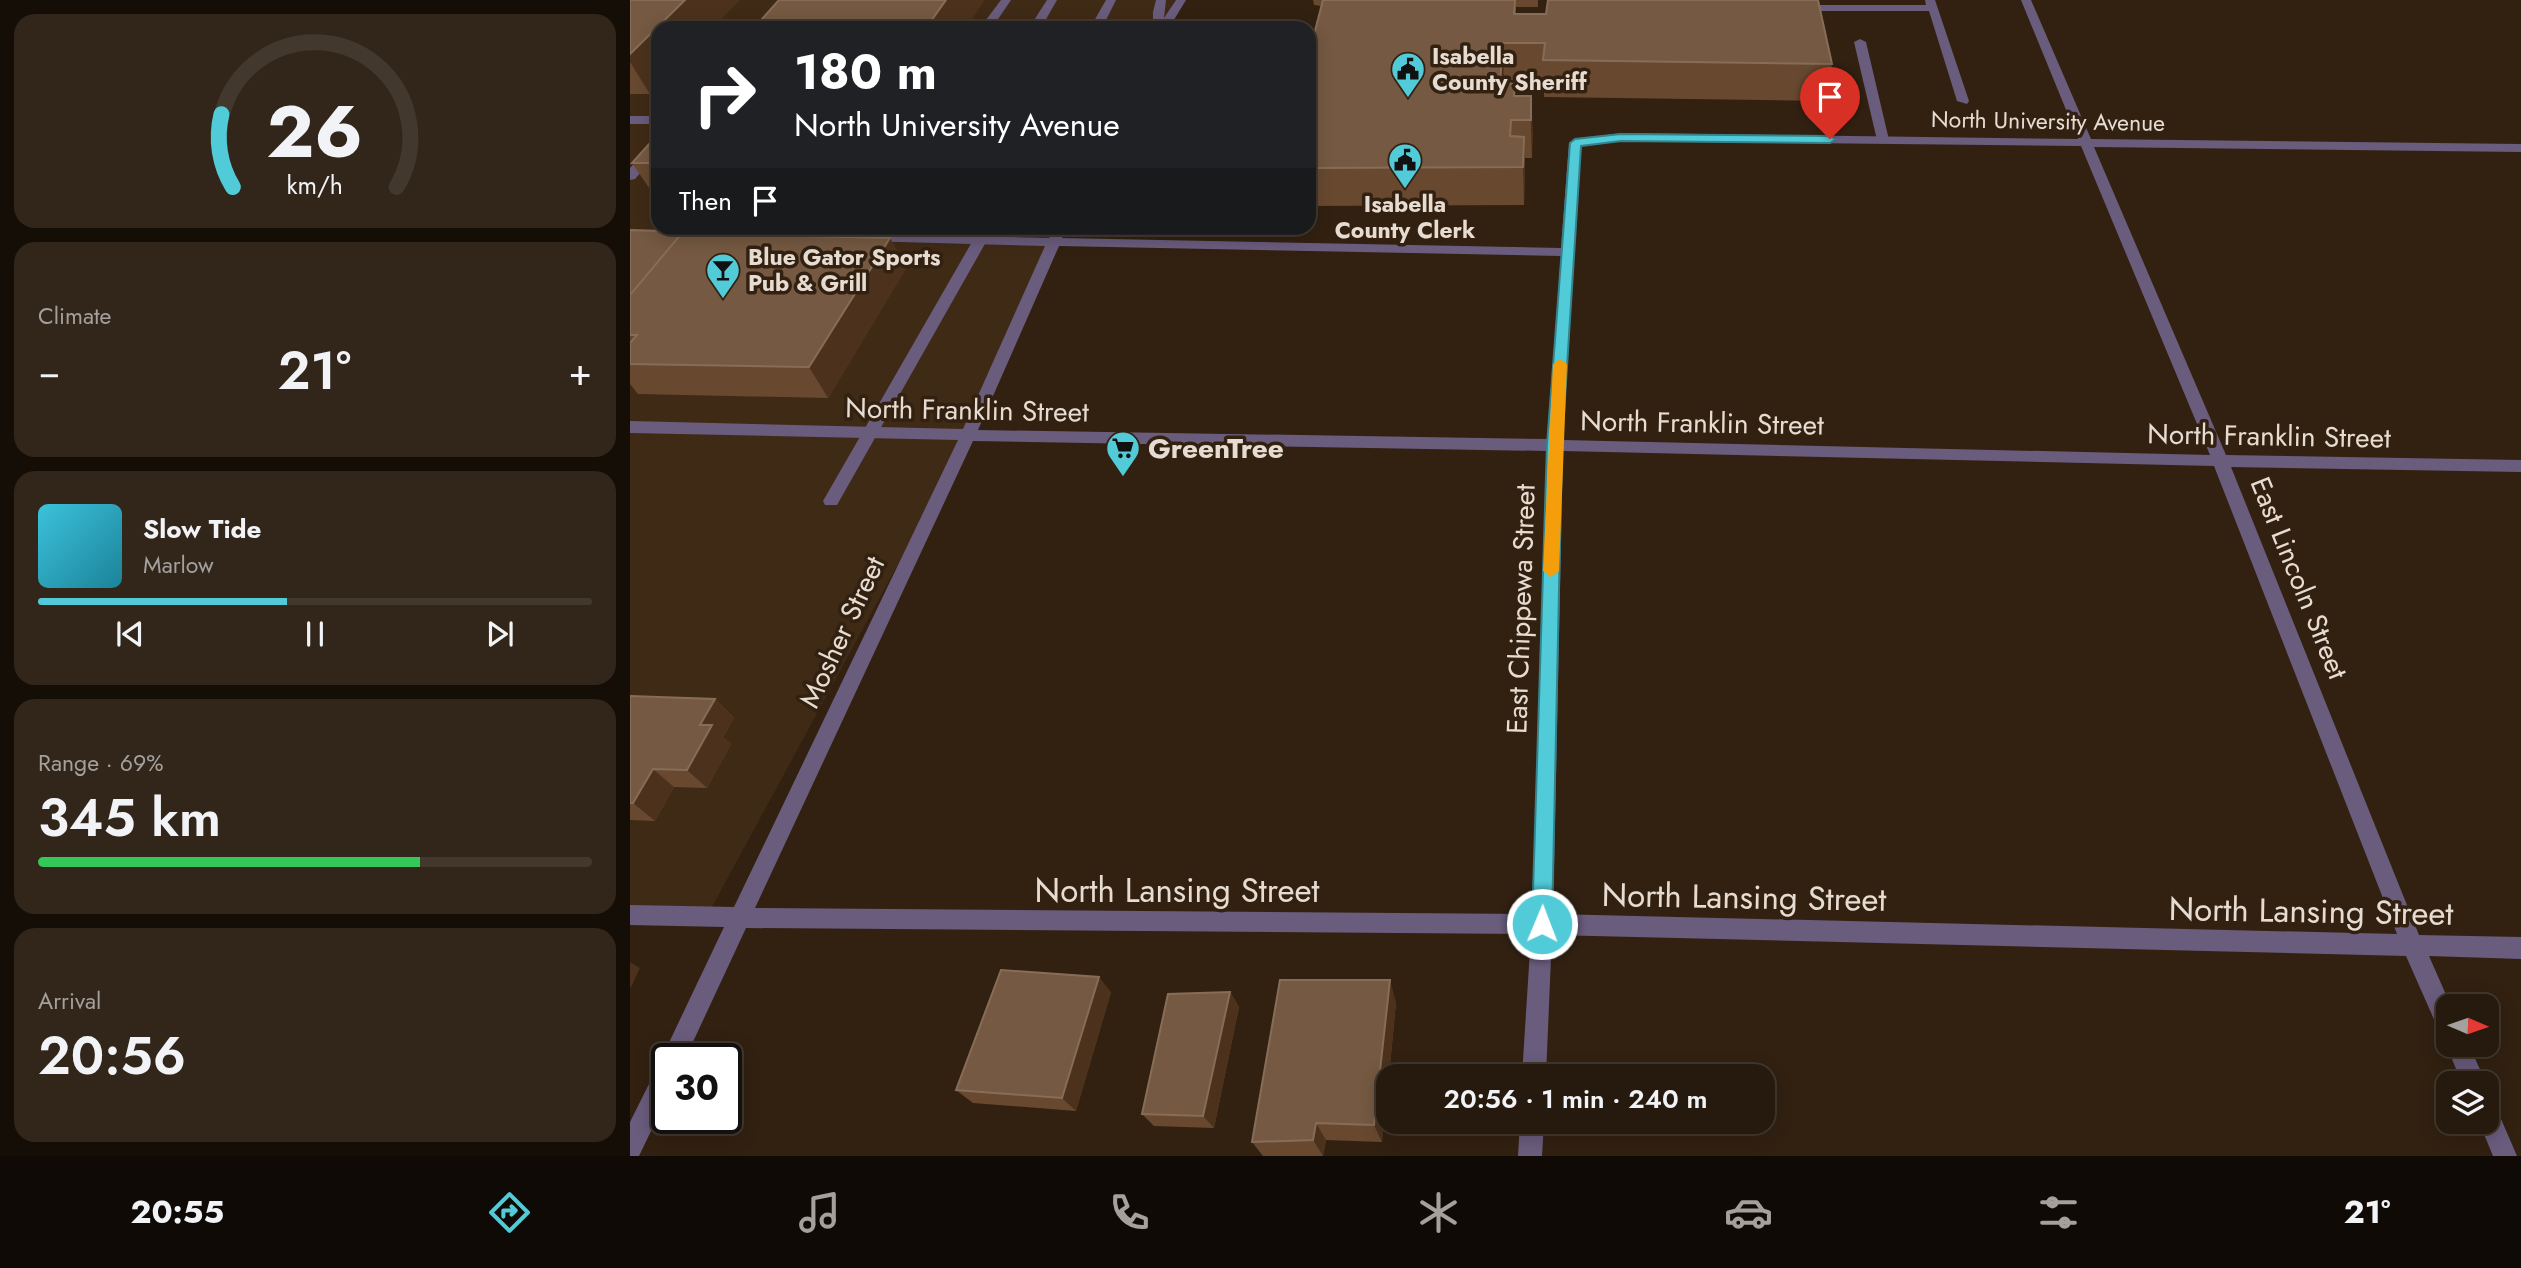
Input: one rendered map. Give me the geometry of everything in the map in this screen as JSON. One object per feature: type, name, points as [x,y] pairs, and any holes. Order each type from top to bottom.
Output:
[{"type":"street","points":[[991,21],[1006,0]]},
{"type":"street","points":[[1039,21],[1052,0]]},
{"type":"street","points":[[1100,21],[1111,0]]},
{"type":"street","points":[[1159,21],[1157,12],[1161,0]]},
{"type":"street","points":[[1166,21],[1181,0]]},
{"type":"street","name":"East Lincoln Street","points":[[2026,0],[2221,462],[2412,944],[2436,998]]},
{"type":"street","points":[[1780,8],[1931,4],[1963,101]]},
{"type":"street","points":[[1860,42],[1883,140]]},
{"type":"street","points":[[630,120],[651,120]]},
{"type":"street","name":"North University Avenue","points":[[1575,143],[1621,138],[2521,148]]},
{"type":"street","name":"East Chippewa Street","points":[[1535,1064],[1542,924],[1555,445],[1575,143]]},
{"type":"street","points":[[630,176],[651,153]]},
{"type":"street","points":[[831,501],[983,235]]},
{"type":"street","name":"Mosher Street","points":[[681,1043],[967,437],[1056,235]]},
{"type":"street","points":[[1084,235],[1568,252]]},
{"type":"street","name":"North Franklin Street","points":[[630,427],[967,437],[1555,445],[2221,462],[2521,466]]},
{"type":"street","name":"North Lansing Street","points":[[630,915],[741,919],[1542,924],[2521,948]]},
{"type":"street","points":[[630,1149],[651,1105]]},
{"type":"street","points":[[1530,1156],[1531,1134]]},
{"type":"street","points":[[2496,1134],[2505,1156]]},
{"type":"shaded area","points":[[630,0],[1175,0],[1164,21],[651,21],[651,235],[1057,235],[967,437],[706,918],[630,915]]},
{"type":"building","points":[[630,0],[685,0],[664,21],[651,21],[651,33],[630,54]]},
{"type":"building","points":[[779,0],[946,0],[931,21],[760,21]]},
{"type":"building","points":[[1323,0],[1515,0],[1514,14],[1546,14],[1548,0],[1818,0],[1832,64],[1543,60],[1545,43],[1503,43],[1500,82],[1515,84],[1514,96],[1531,96],[1531,120],[1511,120],[1510,136],[1524,137],[1523,167],[1316,168],[1316,27]]},
{"type":"building","points":[[651,142],[651,163],[632,163]]},
{"type":"building","points":[[630,230],[651,231],[651,235],[680,235],[630,295]]},
{"type":"building","points":[[680,235],[890,238],[809,367],[630,364],[630,343],[637,335],[630,335],[630,295]]},
{"type":"building","points":[[630,696],[715,699],[700,725],[712,725],[687,770],[653,769],[633,803],[630,803]]},
{"type":"building","points":[[1001,970],[1099,977],[1062,1098],[956,1090]]},
{"type":"building","points":[[1280,980],[1390,980],[1381,1064],[1376,1064],[1374,1125],[1316,1123],[1313,1140],[1252,1142]]},
{"type":"building","points":[[1230,992],[1203,1116],[1142,1114],[1168,994]]},
{"type":"slow traffic","points":[[1551,571],[1560,364]]},
{"type":"place","name":"Isabella County Sheriff","points":[[1408,99]]},
{"type":"place","name":"Isabella County Clerk","points":[[1405,190]]},
{"type":"place","name":"Blue Gator Sports Pub & Grill","points":[[723,300]]},
{"type":"place","name":"GreenTree","points":[[1123,478]]},
{"type":"route","points":[[1542,924],[1555,445],[1575,143],[1621,138],[1830,139]]}]
